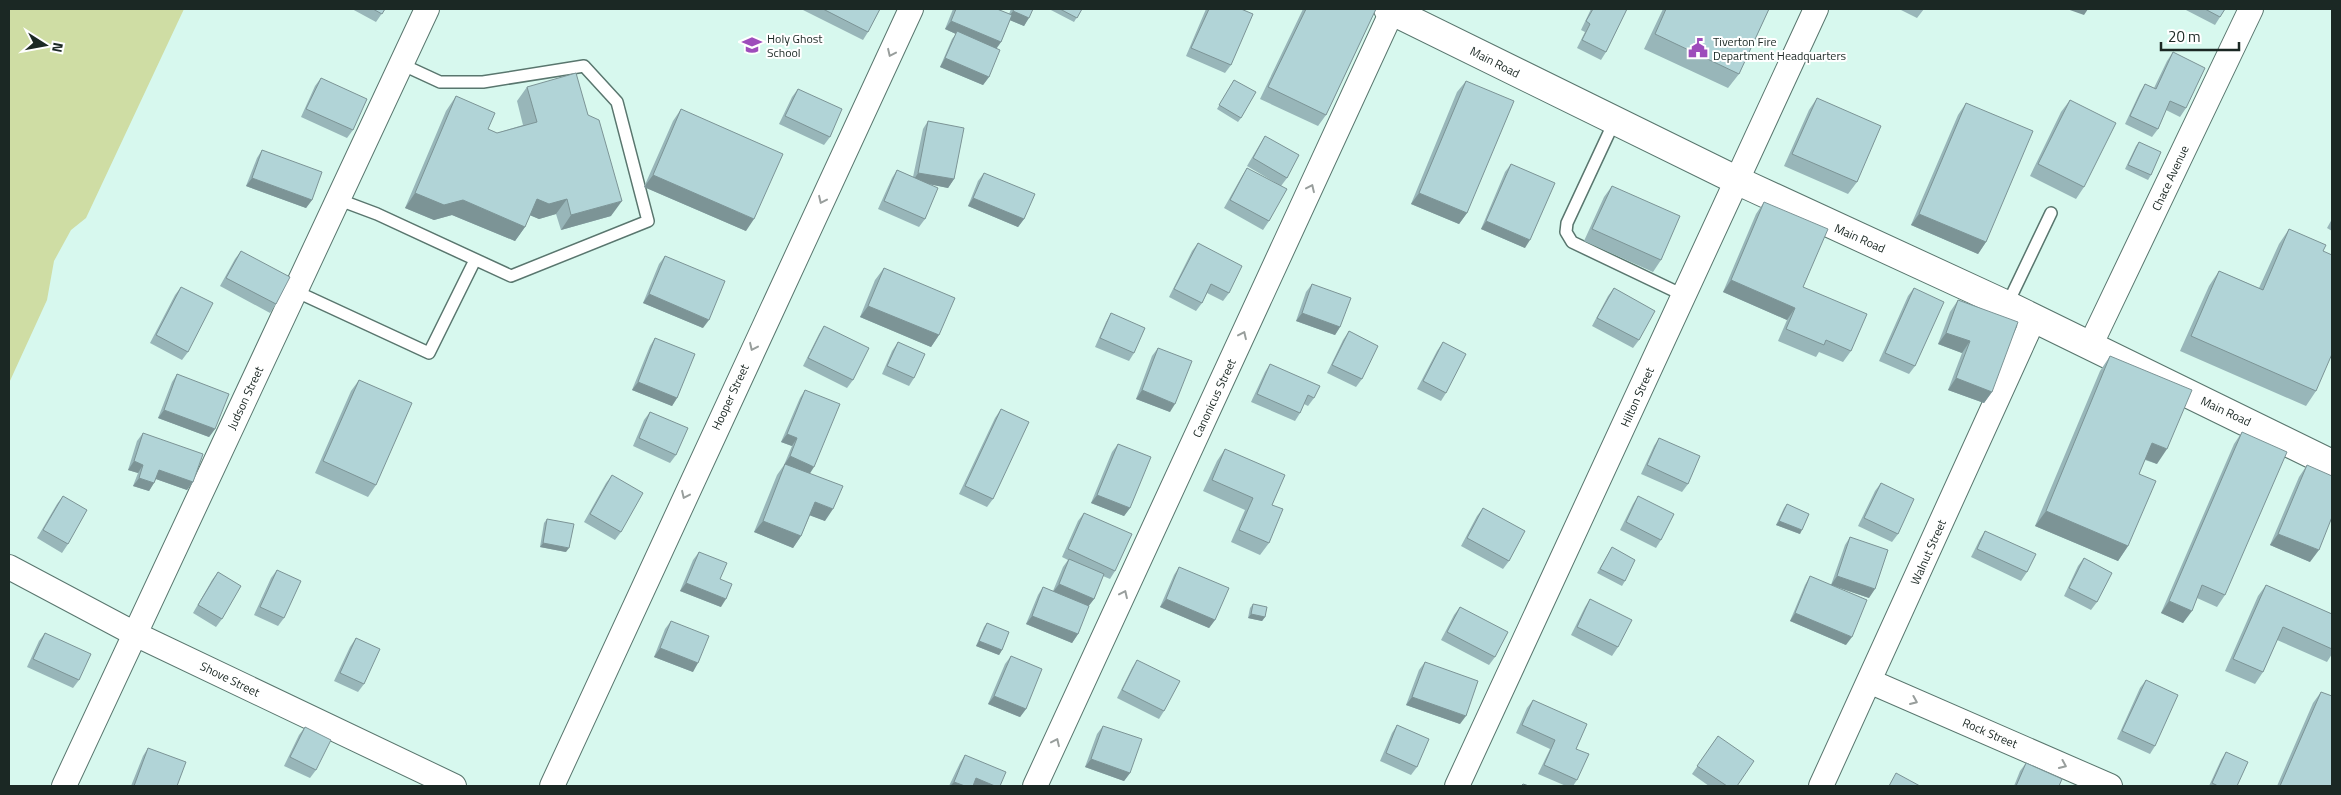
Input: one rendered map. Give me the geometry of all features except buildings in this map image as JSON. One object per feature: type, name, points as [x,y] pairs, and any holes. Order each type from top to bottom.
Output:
[{"type":"main road","name":"Main Road","points":[[1391,9],[1736,180],[2007,305],[2332,464]]},
{"type":"street","name":"Judson Street","points":[[64,786],[427,9]]},
{"type":"street","name":"Hooper Street","points":[[552,786],[911,9]]},
{"type":"street","name":"Canonicus Street","points":[[1035,786],[1391,9]]},
{"type":"street","name":"Hilton Street","points":[[1457,786],[1816,9]]},
{"type":"street","name":"Chace Avenue","points":[[2090,346],[2251,9]]},
{"type":"street","name":"Walnut Street","points":[[1821,786],[2034,318]]},
{"type":"street","name":"Shove Street","points":[[9,567],[135,634],[454,786]]},
{"type":"street","name":"Rock Street","points":[[1869,681],[2110,786]]},
{"type":"lane","points":[[338,200],[377,214],[511,276],[648,221],[617,102],[584,66],[483,82],[440,82],[401,64]]},
{"type":"lane","points":[[1615,120],[1567,223],[1566,232],[1572,242],[1683,295]]},
{"type":"lane","points":[[2007,305],[2051,213]]},
{"type":"lane","points":[[295,291],[429,353],[475,260]]},
{"type":"green space","points":[[9,9],[184,9],[86,218],[71,230],[54,261],[47,300],[9,383]]},
{"type":"place","name":"Holy Ghost School","points":[[752,45]]},
{"type":"place","name":"Tiverton Fire Department Headquarters","points":[[1698,48]]}]
